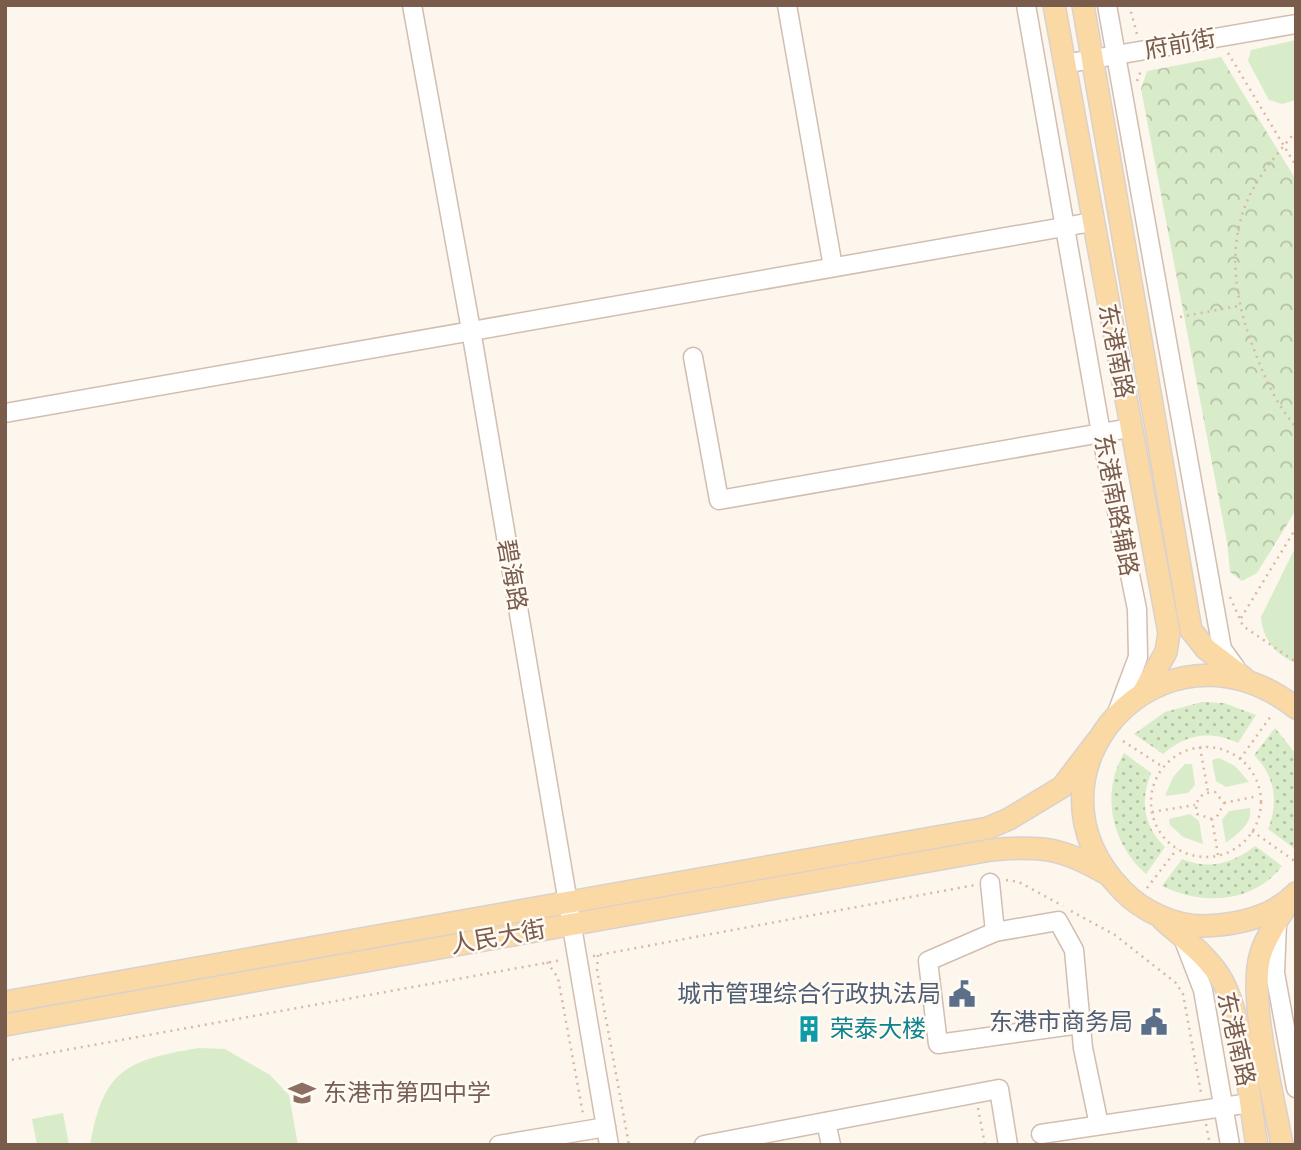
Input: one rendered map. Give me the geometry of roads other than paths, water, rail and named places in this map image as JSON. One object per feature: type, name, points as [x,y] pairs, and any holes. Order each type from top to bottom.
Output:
[{"type":"main road","name":"东港南路","points":[[1054,5],[1169,633],[1166,652],[1144,691]]},
{"type":"main road","name":"东港南路","points":[[1083,5],[1191,630],[1206,649],[1244,678]]},
{"type":"main road","points":[[1294,895],[1263,915],[1230,925],[1194,926],[1159,916],[1131,899],[1107,874],[1091,844],[1083,809],[1085,776],[1097,741],[1117,713],[1144,691],[1175,678],[1208,673],[1244,678],[1274,691],[1296,708]]},
{"type":"main road","name":"人民大街","points":[[5,1002],[988,828],[1009,819],[1062,787],[1097,741]]},
{"type":"main road","name":"人民大街","points":[[5,1026],[991,850],[1030,846],[1075,855],[1107,874]]},
{"type":"main road","name":"东港南路","points":[[1282,1145],[1261,1021],[1258,984],[1260,954],[1294,895]]},
{"type":"main road","name":"东港南路","points":[[1159,916],[1222,980],[1233,1006],[1257,1145]]},
{"type":"street","name":"碧海路","points":[[412,5],[471,330],[607,1136]]},
{"type":"street","points":[[787,5],[832,267]]},
{"type":"street","name":"东港南路辅路","points":[[1026,5],[1101,433],[1137,608],[1138,657],[1117,713]]},
{"type":"street","points":[[1107,5],[1222,649],[1244,678]]},
{"type":"street","name":"府前街","points":[[1064,64],[1296,24]]},
{"type":"street","points":[[5,414],[1092,222]]},
{"type":"street","points":[[693,357],[719,500],[1130,428]]},
{"type":"street","points":[[990,883],[995,932]]},
{"type":"street","points":[[1080,1024],[938,1044],[928,961],[995,932],[1058,921],[1074,950],[1080,1024],[1099,1125]]},
{"type":"street","points":[[1277,921],[1275,974],[1296,1088]]},
{"type":"street","points":[[1183,938],[1202,990],[1230,1145]]},
{"type":"street","points":[[704,1145],[999,1089],[1008,1145]]},
{"type":"street","points":[[1041,1134],[1250,1103]]},
{"type":"street","points":[[826,1122],[831,1145]]},
{"type":"street","points":[[499,1145],[535,1142],[586,1130],[607,1136]]},
{"type":"place","name":"城市管理综合行政执法局","points":[[962,994]]},
{"type":"place","name":"东港市商务局","points":[[1154,1022]]},
{"type":"place","name":"荣泰大楼","points":[[809,1029]]},
{"type":"place","name":"东港市第四中学","points":[[302,1093]]}]
